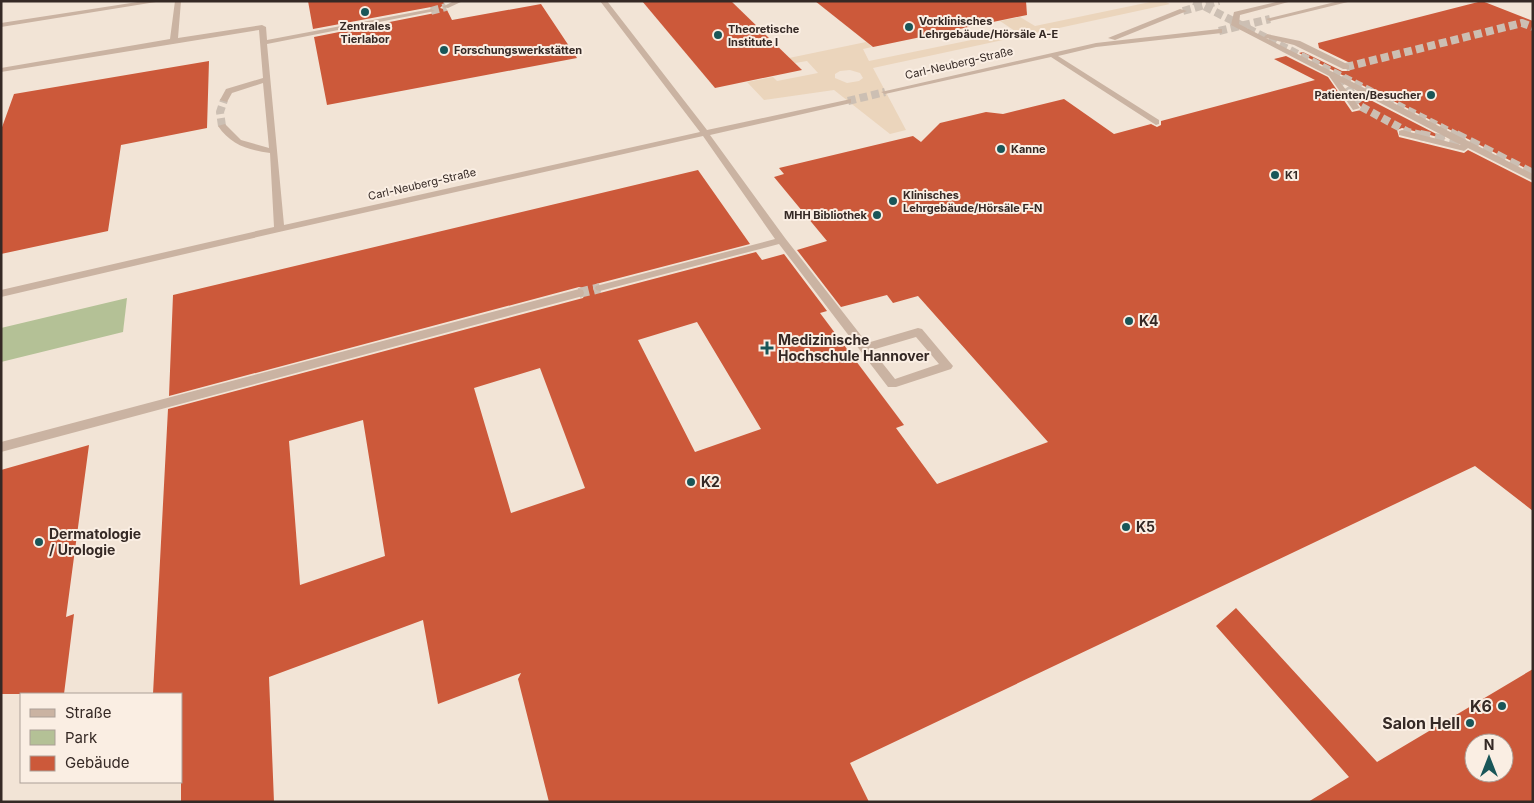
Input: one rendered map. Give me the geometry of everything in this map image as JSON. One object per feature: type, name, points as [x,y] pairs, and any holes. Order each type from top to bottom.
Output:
[{"type":"lane","points":[[1,25],[159,1]]},
{"type":"lane","points":[[174,41],[178,1]]},
{"type":"lane","points":[[446,7],[460,1]]},
{"type":"lane","points":[[603,1],[705,133],[781,240],[864,348],[892,384],[947,366],[918,332],[864,348]]},
{"type":"lane","points":[[1289,1],[1237,14],[1235,25],[1533,178]]},
{"type":"lane","points":[[1270,20],[1350,1]]},
{"type":"lane","points":[[263,43],[431,11]]},
{"type":"lane","name":"Carl-Neuberg-Straße","points":[[1096,45],[1183,11]]},
{"type":"lane","points":[[1,70],[262,27],[279,229]]},
{"type":"lane","name":"Carl-Neuberg-Straße","points":[[886,92],[1096,45],[1218,30]]},
{"type":"lane","points":[[1250,32],[1297,43],[1346,67]]},
{"type":"lane","points":[[1052,55],[1156,122]]},
{"type":"lane","points":[[1329,73],[1356,108]]},
{"type":"lane","points":[[224,100],[229,91],[267,79]]},
{"type":"lane","name":"Carl-Neuberg-Straße","points":[[1,294],[279,229],[848,101]]},
{"type":"lane","points":[[222,126],[227,134],[238,143],[274,152]]},
{"type":"lane","points":[[1402,133],[1486,154]]},
{"type":"lane","points":[[600,288],[781,240]]},
{"type":"lane","points":[[1,447],[579,293]]},
{"type":"green space","points":[[127,298],[123,332],[1,362],[1,328]]},
{"type":"shaded area","points":[[1155,1],[1164,1],[1170,4],[873,68],[906,130],[890,134],[834,90],[764,100],[747,82],[773,77],[777,81],[818,73],[807,61],[795,63],[789,58],[866,42],[872,47],[863,49],[869,61],[1015,31],[1000,21],[1020,17],[1035,26]],"holes":[[[850,70],[860,73],[863,78],[859,81],[847,83],[835,78],[835,74],[840,71]]]},
{"type":"building","name":"Forschungswerkstätten","points":[[308,1],[443,1],[444,4],[440,8],[447,10],[452,20],[541,4],[577,58],[327,105],[314,37],[435,13],[437,10],[431,7],[313,29]]},
{"type":"building","name":"Theoretische Institute I","points":[[642,1],[731,1],[802,70],[715,88]]},
{"type":"building","name":"Vorklinisches Lehrgebäude/Hörsäle A-E","points":[[815,1],[1026,1],[1027,15],[873,47]]},
{"type":"building","name":"Patienten/Besucher","points":[[1482,1],[1533,21],[1533,172],[1299,53],[1303,52],[1342,71],[1349,71],[1351,69],[1350,63],[1319,48],[1318,43]]},
{"type":"building","points":[[1286,56],[1328,77],[1352,112],[1361,110],[1361,107],[1347,88],[1446,139],[1402,128],[1397,130],[1399,137],[1464,153],[1468,150],[1533,183],[1533,511],[1475,466],[850,763],[869,802],[549,802],[518,679],[521,673],[438,704],[423,620],[269,677],[274,802],[181,802],[182,693],[153,693],[168,409],[583,298],[586,292],[583,288],[579,287],[169,396],[173,295],[698,170],[750,244],[596,284],[593,287],[594,291],[600,293],[756,252],[762,260],[784,254],[827,311],[820,313],[904,425],[896,428],[937,484],[1048,442],[918,296],[893,303],[887,295],[841,307],[797,250],[827,241],[774,177],[784,174],[779,168],[913,136],[921,142],[940,123],[986,112],[1003,114],[1064,99],[1114,134],[1151,124],[1157,127],[1161,125],[1161,121],[1315,80],[1274,59]],"holes":[[[697,322],[761,429],[695,452],[638,340]],[[540,368],[585,488],[511,513],[474,388]],[[363,420],[385,556],[300,585],[289,441]]]},
{"type":"building","points":[[209,61],[207,128],[121,145],[108,231],[1,254],[1,130],[14,94]]},
{"type":"building","name":"Dermatologie / Urologie","points":[[89,445],[66,617],[74,614],[64,693],[1,694],[1,470]]},
{"type":"building","name":"K6","points":[[1236,608],[1377,762],[1533,669],[1533,802],[1308,802],[1349,777],[1216,626]]},
{"type":"tunnel","points":[[1194,1],[1203,6]]},
{"type":"tunnel","points":[[1203,6],[1219,1]]},
{"type":"tunnel","points":[[1183,11],[1203,6]]},
{"type":"tunnel","points":[[1203,6],[1242,26]]},
{"type":"tunnel","points":[[431,11],[446,7]]},
{"type":"tunnel","points":[[1242,26],[1270,19]]},
{"type":"tunnel","points":[[1346,67],[1522,23],[1533,27]]},
{"type":"tunnel","points":[[1219,31],[1242,26]]},
{"type":"tunnel","points":[[1242,26],[1458,136]]},
{"type":"tunnel","points":[[1341,77],[1360,106],[1408,132],[1426,136]]},
{"type":"tunnel","points":[[848,101],[885,92]]},
{"type":"tunnel","points":[[222,126],[220,112],[224,100]]},
{"type":"tunnel","points":[[1420,135],[1465,144]]},
{"type":"tunnel","points":[[1456,135],[1533,174]]},
{"type":"tunnel","points":[[579,293],[600,288]]},
{"type":"place","name":"Zentrales Tierlabor","points":[[365,12]]},
{"type":"place","name":"Vorklinisches Lehrgebäude/Hörsäle A-E","points":[[909,27]]},
{"type":"place","name":"Theoretische Institute I","points":[[718,35]]},
{"type":"place","name":"Forschungswerkstätten","points":[[444,50]]},
{"type":"place","name":"Patienten/Besucher","points":[[1431,95]]},
{"type":"place","name":"Kanne","points":[[1001,149]]},
{"type":"place","name":"K1","points":[[1275,175]]},
{"type":"place","name":"Klinisches Lehrgebäude/Hörsäle F-N","points":[[893,201]]},
{"type":"place","name":"MHH Bibliothek","points":[[877,215]]},
{"type":"place","name":"K4","points":[[1129,321]]},
{"type":"place","name":"Medizinische Hochschule Hannover","points":[[767,348]]},
{"type":"place","name":"K2","points":[[691,482]]},
{"type":"place","name":"K5","points":[[1126,527]]},
{"type":"place","name":"Dermatologie / Urologie","points":[[39,542]]},
{"type":"place","name":"K6","points":[[1502,706]]},
{"type":"place","name":"Salon Hell","points":[[1470,723]]}]
